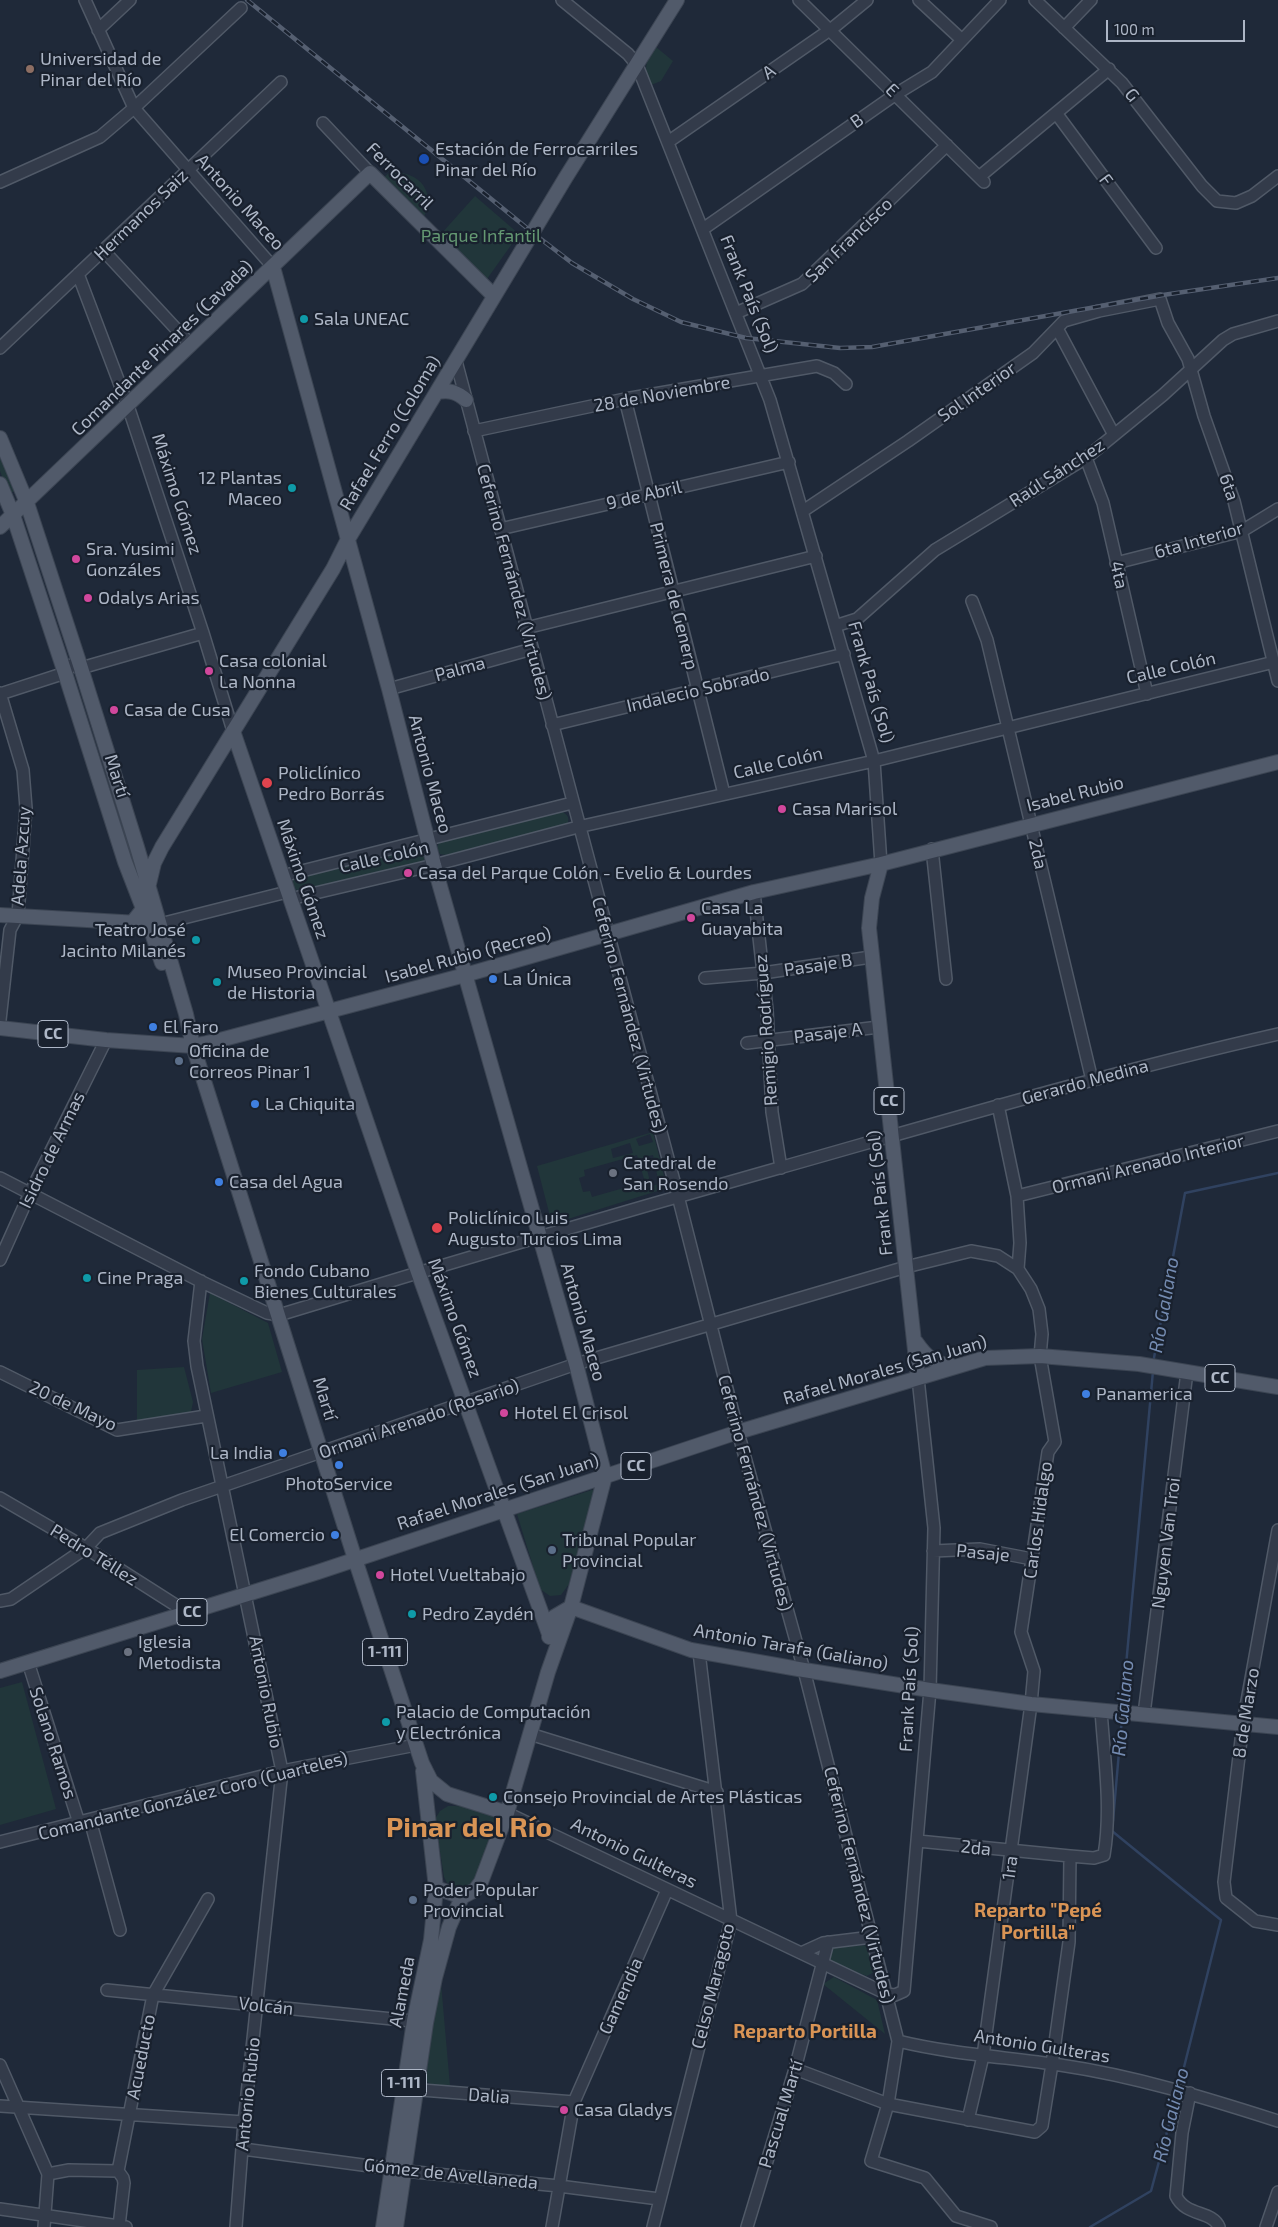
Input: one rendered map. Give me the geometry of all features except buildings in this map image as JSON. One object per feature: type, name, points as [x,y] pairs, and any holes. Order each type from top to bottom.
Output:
[{"type":"main road","name":"Rafael Ferro (Coloma)","points":[[149,866],[333,568],[347,541],[494,296],[677,0]]},
{"type":"main road","name":"Ferrocarril","points":[[370,173],[494,296]]},
{"type":"main road","name":"Comandante Pinares (Cavada)","points":[[0,527],[13,515],[29,508],[128,406],[370,173]]},
{"type":"main road","name":"Antonio Maceo","points":[[273,267],[356,575],[389,689],[434,865],[606,1476],[572,1607],[548,1672],[507,1813]]},
{"type":"main road","points":[[437,392],[447,390],[458,393],[466,400]]},
{"type":"main road","name":"Martí","points":[[0,438],[29,508],[137,847],[149,866],[149,892],[154,924],[186,1014],[193,1046],[355,1559],[422,1763]]},
{"type":"main road","name":"Martí","points":[[0,484],[13,515],[125,862],[143,909],[154,924]]},
{"type":"main road","points":[[339,510],[353,514],[366,509]]},
{"type":"main road","points":[[333,568],[347,566],[356,575]]},
{"type":"main road","name":"Máximo Gómez","points":[[233,731],[418,1272],[549,1634]]},
{"type":"main road","name":"Isabel Rubio","points":[[881,864],[932,849],[1278,762]]},
{"type":"main road","points":[[137,847],[154,851],[162,847]]},
{"type":"main road","points":[[125,862],[149,866]]},
{"type":"main road","name":"Isabel Rubio (Recreo)","points":[[0,1028],[106,1040],[193,1046],[328,1013],[754,892],[881,864]]},
{"type":"main road","name":"Frank País (Sol)","points":[[881,864],[870,911],[871,957],[893,1135],[918,1378]]},
{"type":"main road","points":[[132,923],[143,909],[149,892]]},
{"type":"main road","name":"Calle Colón","points":[[0,915],[154,924]]},
{"type":"main road","name":"CC","points":[[914,1340],[926,1357],[937,1364],[958,1366]]},
{"type":"main road","name":"Rafael Morales (San Juan)","points":[[0,1671],[246,1595],[738,1432],[985,1358],[1040,1356],[1139,1364],[1278,1386]]},
{"type":"main road","name":"Antonio Maceo","points":[[548,1672],[549,1634],[554,1617],[572,1607]]},
{"type":"main road","name":"Antonio Tarafa (Galiano)","points":[[572,1607],[699,1652],[804,1670],[1031,1704],[1278,1727]]},
{"type":"main road","name":"Antonio Gulteras","points":[[422,1763],[431,1781],[447,1794],[507,1813]]},
{"type":"main road","name":"Alameda","points":[[383,2227],[397,2169],[410,2089],[431,1940],[436,1888],[422,1763]]},
{"type":"main road","points":[[428,1811],[436,1799],[447,1794]]},
{"type":"main road","name":"Alameda","points":[[420,2022],[449,1926],[462,1897],[475,1890],[482,1882],[507,1813]]},
{"type":"main road","points":[[436,1888],[462,1897]]},
{"type":"main road","name":"Alameda","points":[[396,2227],[397,2169]]},
{"type":"street","name":"Antonio Maceo","points":[[85,0],[134,108],[187,171],[273,267]]},
{"type":"street","points":[[98,30],[130,0]]},
{"type":"street","points":[[562,0],[628,54],[637,65]]},
{"type":"street","name":"E","points":[[799,0],[981,179],[1056,113]]},
{"type":"street","name":"A","points":[[668,142],[830,29],[868,0]]},
{"type":"street","points":[[919,0],[962,40]]},
{"type":"street","name":"B","points":[[703,229],[896,94],[932,72],[1000,0]]},
{"type":"street","name":"G","points":[[1035,0],[1122,83],[1202,186],[1218,201],[1236,203],[1252,196],[1278,176]]},
{"type":"street","points":[[1064,28],[1091,0]]},
{"type":"street","points":[[0,182],[100,137],[134,108],[241,8]]},
{"type":"street","name":"Frank País (Sol)","points":[[637,65],[762,376],[789,462],[874,761],[881,864]]},
{"type":"street","points":[[1056,113],[1109,69]]},
{"type":"street","name":"Hermanos Saiz","points":[[0,348],[282,82]]},
{"type":"street","name":"F","points":[[1056,113],[1156,248]]},
{"type":"street","name":"Ferrocarril","points":[[323,123],[370,173]]},
{"type":"street","name":"San Francisco","points":[[736,313],[802,284],[947,145]]},
{"type":"street","points":[[103,250],[191,345]]},
{"type":"street","name":"Máximo Gómez","points":[[78,274],[128,406],[203,633],[233,731]]},
{"type":"street","name":"Sol Interior","points":[[803,511],[908,441],[1033,353],[1058,330],[1064,321],[1075,316],[1160,299]]},
{"type":"street","name":"6ta","points":[[1160,299],[1168,322],[1188,359],[1242,531],[1278,681]]},
{"type":"street","name":"Raúl Sánchez","points":[[835,626],[856,619],[935,550],[1086,458],[1223,340],[1233,334],[1278,321]]},
{"type":"street","points":[[1058,330],[1114,435]]},
{"type":"street","name":"Ceferino Fernández (Virtudes)","points":[[456,361],[578,827],[678,1196],[738,1432],[804,1670],[872,1937],[891,1995],[898,2041],[888,2104],[871,2161],[925,2178],[956,2216],[991,2227]]},
{"type":"street","name":"28 de Noviembre","points":[[474,431],[625,399],[817,366],[834,373],[846,384]]},
{"type":"street","name":"Primera de Generp","points":[[625,399],[724,794]]},
{"type":"street","name":"4ta","points":[[1086,458],[1103,503],[1147,694]]},
{"type":"street","name":"9 de Abril","points":[[500,529],[789,462]]},
{"type":"street","name":"6ta Interior","points":[[1116,563],[1242,531],[1278,509]]},
{"type":"street","points":[[526,628],[816,556]]},
{"type":"street","name":"2da","points":[[972,601],[987,640],[1092,1080]]},
{"type":"street","points":[[0,694],[65,673],[71,665],[81,668],[203,633]]},
{"type":"street","name":"Palma","points":[[389,689],[532,650]]},
{"type":"street","name":"Indalecio Sobrado","points":[[552,725],[844,654]]},
{"type":"street","name":"Calle Colón","points":[[154,924],[434,865],[578,827],[874,761],[1274,662]]},
{"type":"street","name":"Adela Azcuy","points":[[0,694],[23,770],[26,808],[18,915],[10,930],[0,1020]]},
{"type":"street","name":"Calle Colón","points":[[282,876],[572,803]]},
{"type":"street","points":[[932,849],[946,978]]},
{"type":"street","name":"Remigio Rodríguez","points":[[754,892],[763,973],[772,1112],[781,1168]]},
{"type":"street","name":"Pasaje B","points":[[705,978],[763,973],[871,957]]},
{"type":"street","name":"Pasaje A","points":[[747,1043],[879,1027]]},
{"type":"street","name":"Gerardo Medina","points":[[279,1315],[678,1196],[998,1105],[1278,1034]]},
{"type":"street","name":"Isidro de Armas","points":[[0,1260],[30,1193],[106,1040]]},
{"type":"street","points":[[998,1105],[1018,1196],[1020,1243],[1018,1270]]},
{"type":"street","name":"Ormani Arenado Interior","points":[[1018,1196],[1278,1131]]},
{"type":"street","points":[[0,1178],[201,1282],[256,1308],[279,1315]]},
{"type":"street","points":[[906,1267],[971,1251],[998,1256],[1018,1270]]},
{"type":"street","name":"Ormani Arenado (Rosario)","points":[[0,1601],[11,1599],[86,1548],[100,1533],[222,1486],[314,1456],[321,1451],[576,1364],[906,1267]]},
{"type":"street","name":"Carlos Hidalgo","points":[[1018,1270],[1031,1289],[1039,1309],[1042,1334],[1040,1356],[1055,1442],[1048,1452],[1021,1632],[1034,1671],[1031,1704]]},
{"type":"street","name":"Antonio Rubio","points":[[201,1282],[194,1341],[206,1416],[246,1595],[282,1771],[266,1903],[258,2005],[244,2122],[236,2227]]},
{"type":"street","name":"20 de Mayo","points":[[0,1372],[117,1430],[206,1416]]},
{"type":"street","name":"Nguyen Van Troi","points":[[1144,1714],[1187,1372]]},
{"type":"street","name":"Frank País (Sol)","points":[[891,1995],[904,1992],[930,1690],[934,1528],[918,1378]]},
{"type":"street","name":"Pedro Téllez","points":[[0,1498],[86,1548],[188,1613]]},
{"type":"street","name":"8 de Marzo","points":[[1278,1530],[1243,1723],[1224,1882],[1226,1898],[1254,1920],[1278,1925]]},
{"type":"street","name":"Pasaje","points":[[933,1551],[980,1549],[1032,1559]]},
{"type":"street","name":"Celso Maragoto","points":[[653,2227],[731,1921],[699,1652]]},
{"type":"street","name":"Solano Ramos","points":[[28,1662],[120,1930]]},
{"type":"street","name":"1ra","points":[[968,2120],[983,2056],[1031,1704]]},
{"type":"street","name":"2da","points":[[918,1841],[1012,1852],[1094,1858],[1104,1855],[1107,1838],[1106,1711]]},
{"type":"street","points":[[530,1734],[717,1792]]},
{"type":"street","name":"Comandante González Coro (Cuarteles)","points":[[0,1842],[282,1771],[416,1745]]},
{"type":"street","name":"Antonio Gulteras","points":[[507,1813],[731,1921],[891,1995]]},
{"type":"street","points":[[795,2069],[888,2104],[1035,2132],[1038,2130],[1042,2126],[1069,1942],[1070,1856]]},
{"type":"street","name":"Gamendia","points":[[552,2227],[574,2102],[668,1890]]},
{"type":"street","name":"Acueducto","points":[[122,2226],[124,2178],[118,2171],[153,1995],[208,1899]]},
{"type":"street","points":[[801,1953],[828,1942],[872,1937]]},
{"type":"street","name":"Pascual Martí","points":[[746,2227],[795,2069],[824,1964],[828,1942]]},
{"type":"street","name":"Volcán","points":[[107,1990],[420,2022]]},
{"type":"street","name":"Antonio Gulteras","points":[[898,2041],[983,2056],[1052,2064],[1163,2086],[1185,2091],[1278,2121]]},
{"type":"street","points":[[0,2066],[48,2174],[44,2227]]},
{"type":"street","name":"Dalia","points":[[410,2089],[574,2102]]},
{"type":"street","points":[[1185,2091],[1176,2196],[1180,2204],[1198,2214],[1210,2216],[1217,2222],[1219,2227]]},
{"type":"street","points":[[0,2106],[244,2122]]},
{"type":"street","name":"Gómez de Avellaneda","points":[[243,2149],[659,2199]]},
{"type":"street","points":[[48,2174],[68,2170],[118,2171]]},
{"type":"street","points":[[1266,2227],[1278,2193]]},
{"type":"street","points":[[0,2209],[122,2226]]},
{"type":"green space","points":[[656,47],[673,61],[661,81],[651,85],[646,65]]},
{"type":"green space","points":[[390,172],[410,175],[423,185],[427,192],[428,200],[423,219],[382,179]]},
{"type":"green space","name":"Parque Infantil","points":[[475,196],[519,234],[487,279],[441,234]]},
{"type":"green space","points":[[0,452],[16,489],[13,492],[8,492],[0,471]]},
{"type":"green space","points":[[560,811],[568,818],[565,827],[446,855],[440,854],[437,848],[439,842]]},
{"type":"green space","points":[[416,848],[425,854],[425,859],[421,863],[299,891],[294,888],[291,882],[294,879]]},
{"type":"green space","points":[[653,1132],[667,1188],[552,1224],[537,1166]],"holes":[[[650,1134],[653,1142],[639,1146],[636,1139]],[[630,1143],[633,1153],[613,1158],[611,1149]],[[637,1155],[645,1182],[592,1197],[590,1191],[583,1192],[579,1178],[585,1176],[584,1170]],[[653,1155],[659,1184],[651,1186],[644,1157]]]},
{"type":"green space","points":[[210,1293],[268,1323],[282,1372],[211,1393],[202,1339]]},
{"type":"green space","points":[[184,1367],[193,1402],[191,1412],[137,1422],[137,1370]]},
{"type":"green space","points":[[595,1489],[569,1584],[561,1595],[550,1596],[540,1589],[517,1514]]},
{"type":"green space","points":[[22,1682],[56,1809],[0,1825],[0,1688]]},
{"type":"green space","points":[[448,1806],[477,1808],[490,1814],[498,1825],[472,1886],[467,1889],[447,1883],[444,1877],[435,1819],[440,1811]]},
{"type":"green space","points":[[869,1945],[874,1972],[867,1976],[826,1961],[830,1948]]},
{"type":"green space","points":[[834,1977],[877,2000],[885,2034],[823,1984]]},
{"type":"green space","points":[[441,1983],[450,2086],[434,2085],[421,2077],[437,1992]]},
{"type":"waterway","name":"Río Galiano","points":[[1153,1363],[1185,1193],[1278,1173]]},
{"type":"waterway","name":"Río Galiano","points":[[1122,1709],[1153,1371]]},
{"type":"waterway","name":"Río Galiano","points":[[1113,1821],[1122,1717]]},
{"type":"waterway","name":"Río Galiano","points":[[1112,1829],[1112,1831],[1221,1920],[1179,2087]]},
{"type":"waterway","name":"Río Galiano","points":[[1090,2227],[1151,2191],[1177,2095]]},
{"type":"railway","points":[[247,0],[572,263],[633,299],[681,322],[746,338],[840,348],[872,347],[1163,295],[1278,278]]},
{"type":"place","name":"Universidad de Pinar del Río","points":[[30,69]]},
{"type":"place","name":"Estación de Ferrocarriles Pinar del Río","points":[[424,159]]},
{"type":"place","name":"Sala UNEAC","points":[[304,319]]},
{"type":"place","name":"12 Plantas Maceo","points":[[292,488]]},
{"type":"place","name":"Sra. Yusimi Gonzáles","points":[[76,559]]},
{"type":"place","name":"Odalys Arias","points":[[88,598]]},
{"type":"place","name":"Casa colonial La Nonna","points":[[209,671]]},
{"type":"place","name":"Casa de Cusa","points":[[114,710]]},
{"type":"place","name":"Policlínico Pedro Borrás","points":[[267,783]]},
{"type":"place","name":"Casa Marisol","points":[[782,809]]},
{"type":"place","name":"Casa del Parque Colón - Evelio & Lourdes","points":[[408,873]]},
{"type":"place","name":"Casa La Guayabita","points":[[691,918]]},
{"type":"place","name":"Teatro José Jacinto Milanés","points":[[196,940]]},
{"type":"place","name":"La Única","points":[[493,979]]},
{"type":"place","name":"Museo Provincial de Historia","points":[[217,982]]},
{"type":"place","name":"El Faro","points":[[153,1027]]},
{"type":"place","name":"Oficina de Correos Pinar 1","points":[[179,1061]]},
{"type":"place","name":"La Chiquita","points":[[255,1104]]},
{"type":"place","name":"Catedral de San Rosendo","points":[[613,1173]]},
{"type":"place","name":"Casa del Agua","points":[[219,1182]]},
{"type":"place","name":"Policlínico Luis Augusto Turcios Lima","points":[[437,1228]]},
{"type":"place","name":"Cine Praga","points":[[87,1278]]},
{"type":"place","name":"Fondo Cubano Bienes Culturales","points":[[244,1281]]},
{"type":"place","name":"Panamerica","points":[[1086,1394]]},
{"type":"place","name":"Hotel El Crisol","points":[[504,1413]]},
{"type":"place","name":"La India","points":[[283,1453]]},
{"type":"place","name":"PhotoService","points":[[339,1465]]},
{"type":"place","name":"El Comercio","points":[[335,1535]]},
{"type":"place","name":"Tribunal Popular Provincial","points":[[552,1550]]},
{"type":"place","name":"Hotel Vueltabajo","points":[[380,1575]]},
{"type":"place","name":"Pedro Zaydén","points":[[412,1614]]},
{"type":"place","name":"Iglesia Metodista","points":[[128,1652]]},
{"type":"place","name":"Palacio de Computación y Electrónica","points":[[386,1722]]},
{"type":"place","name":"Consejo Provincial de Artes Plásticas","points":[[493,1797]]},
{"type":"place","name":"Poder Popular Provincial","points":[[413,1900]]},
{"type":"place","name":"Casa Gladys","points":[[564,2110]]},
{"type":"district","name":"Pinar del Río","points":[[469,1828]]},
{"type":"district","name":"Reparto \"Pepé Portilla\"","points":[[1038,1922]]},
{"type":"district","name":"Reparto Portilla","points":[[805,2032]]}]
